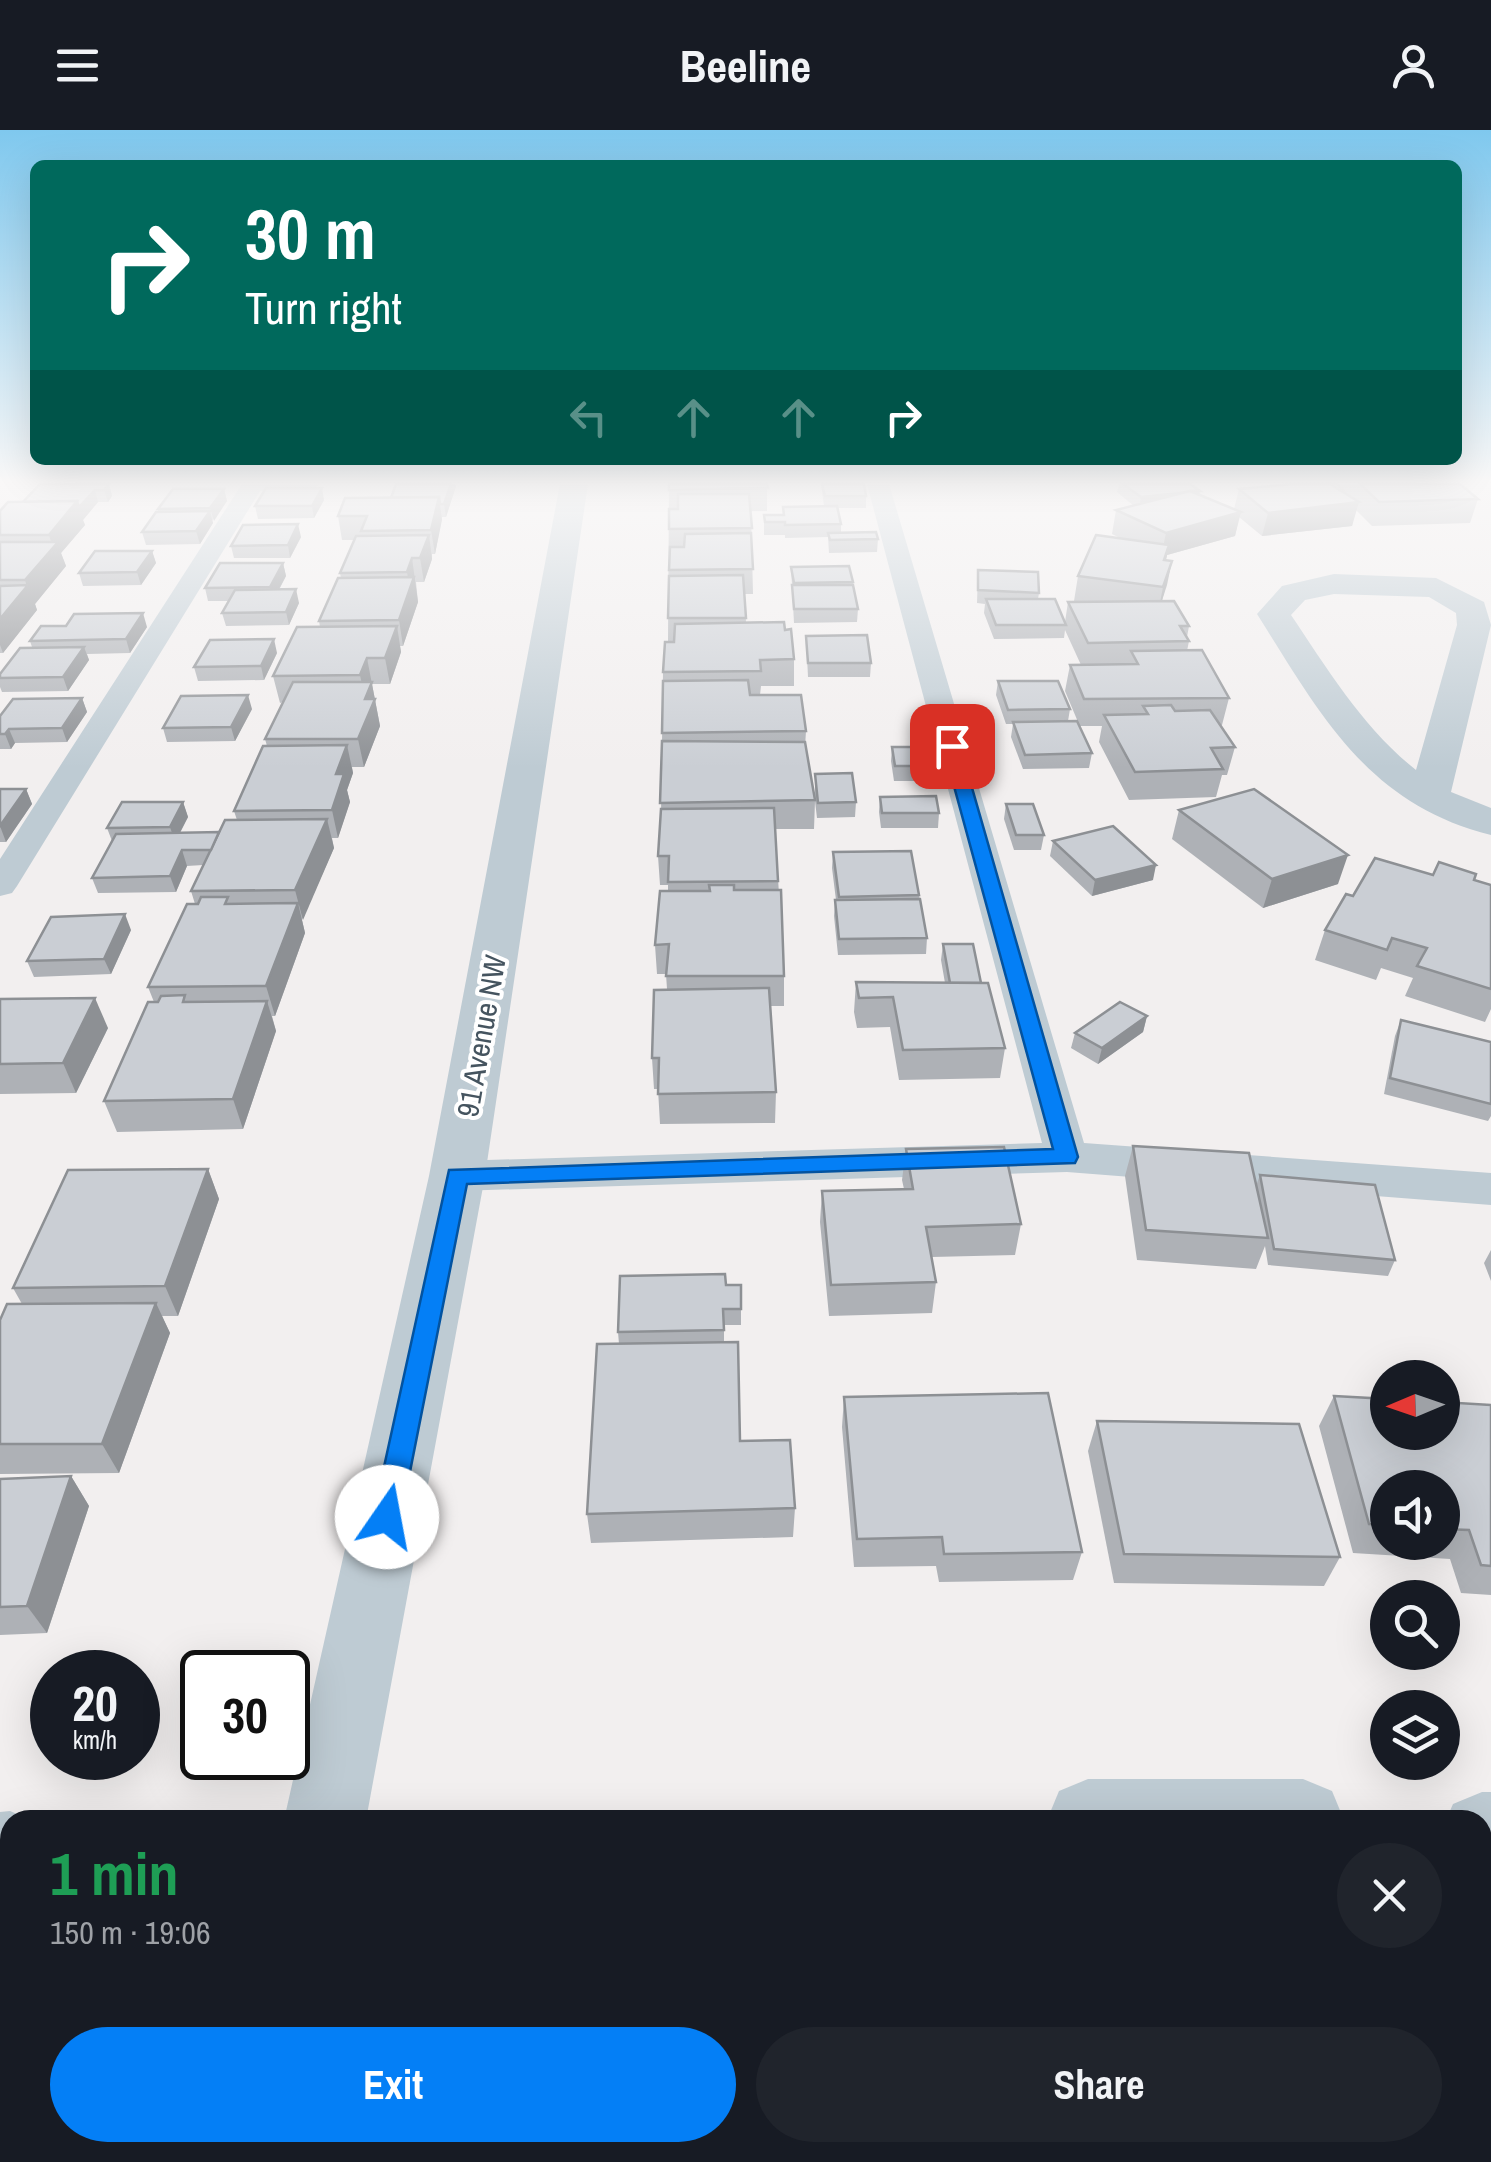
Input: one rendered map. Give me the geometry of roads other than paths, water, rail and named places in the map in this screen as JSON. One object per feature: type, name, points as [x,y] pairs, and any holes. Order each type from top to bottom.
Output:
[{"type":"street","name":"91 Avenue NW","points":[[327,1810],[457,1176],[558,579]]},
{"type":"street","points":[[1429,798],[1474,626],[1472,609],[1436,588],[1397,584],[1334,584],[1294,592],[1274,614],[1353,732],[1403,782],[1429,798],[1491,822]]},
{"type":"lane","points":[[0,886],[193,579]]},
{"type":"lane","points":[[905,579],[1067,1157]]},
{"type":"lane","points":[[457,1176],[1067,1157],[1491,1188]]}]
